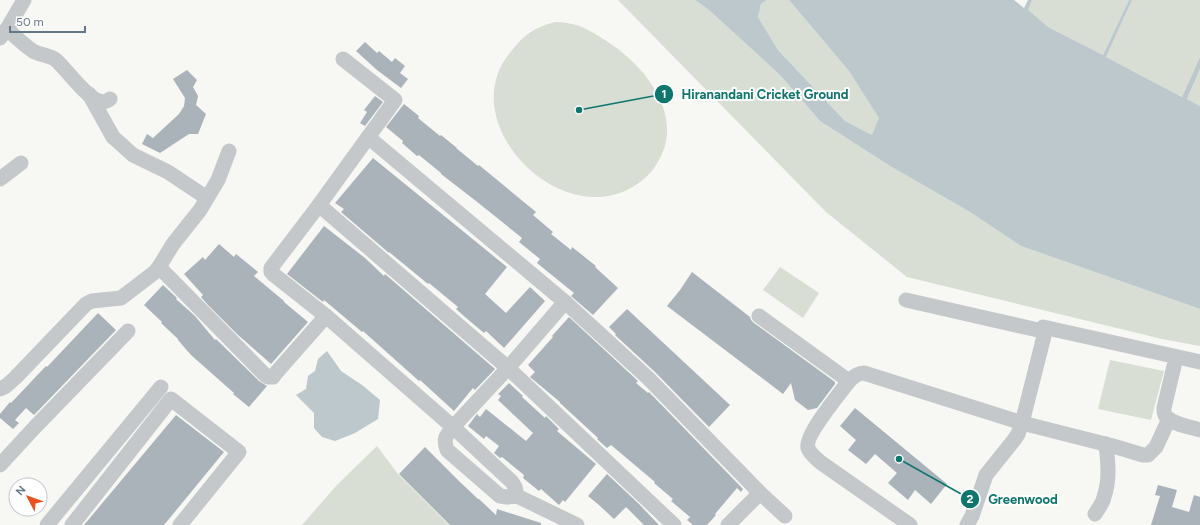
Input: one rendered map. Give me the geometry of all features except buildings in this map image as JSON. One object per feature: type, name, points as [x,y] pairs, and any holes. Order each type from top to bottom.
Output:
[{"type":"street","points":[[24,0],[3,33],[39,54],[49,56],[56,61],[98,101],[106,102],[110,99]]},
{"type":"street","points":[[343,59],[395,100],[319,205],[271,268],[270,272],[326,316],[453,427],[512,482],[517,496]]},
{"type":"street","points":[[89,94],[114,138],[133,155],[168,172],[208,198]]},
{"type":"street","points":[[368,137],[565,302],[648,378],[760,493],[785,516]]},
{"type":"street","points":[[0,389],[6,386],[7,376],[79,296],[88,291],[118,288],[130,291],[152,275],[159,267],[173,244],[208,198],[218,180],[229,151]]},
{"type":"street","points":[[0,179],[20,163]]},
{"type":"street","points":[[319,205],[508,368],[674,525]]},
{"type":"street","points":[[159,267],[268,377],[273,377],[326,316]]},
{"type":"street","points":[[906,300],[1038,330],[1043,333],[1044,338],[1018,434],[986,475],[972,516],[967,525]]},
{"type":"street","points":[[565,302],[508,368],[453,427],[445,437],[445,444],[447,450],[500,496],[517,496],[577,525]]},
{"type":"street","points":[[759,316],[850,381]]},
{"type":"street","points":[[1043,327],[1200,362]]},
{"type":"street","points":[[0,465],[128,331]]},
{"type":"street","points":[[1174,366],[1164,408],[1165,415],[1176,423],[1200,430]]},
{"type":"street","points":[[910,525],[820,462],[812,454],[808,447],[813,430],[854,376],[859,373],[864,373],[1022,423],[1143,455],[1148,455],[1156,447],[1169,419]]},
{"type":"street","points":[[47,525],[161,387]]},
{"type":"street","points":[[72,525],[171,398],[239,452],[180,525]]},
{"type":"street","points":[[1095,514],[1104,498],[1107,483],[1109,466],[1106,444]]},
{"type":"street","points":[[728,525],[760,493]]},
{"type":"shaded area","points":[[618,0],[695,0],[709,10],[780,75],[820,121],[890,166],[970,212],[1021,246],[1200,309],[1200,346],[1162,339],[907,277],[826,212]]},
{"type":"shaded area","points":[[695,0],[767,0],[761,4],[758,17],[778,50],[845,121],[872,135],[879,118],[849,71],[789,0],[1014,0],[1024,8],[1028,0],[1032,0],[1028,10],[1048,27],[1103,55],[1129,0],[1132,0],[1106,57],[1182,97],[1200,57],[1200,69],[1187,99],[1200,106],[1200,309],[1021,246],[970,212],[890,166],[820,121],[780,75],[709,10]]},
{"type":"shaded area","points":[[767,0],[789,0],[849,71],[880,118],[872,135],[845,121],[778,50],[758,17],[761,4]]},
{"type":"shaded area","points":[[1032,0],[1129,0],[1103,55],[1048,27],[1027,10]]},
{"type":"shaded area","points":[[1132,0],[1200,0],[1200,57],[1182,97],[1106,57]]},
{"type":"shaded area","points":[[555,22],[568,23],[582,27],[616,47],[645,75],[656,92],[664,109],[667,128],[665,146],[651,172],[629,189],[601,197],[572,194],[545,181],[521,161],[504,137],[495,109],[496,81],[509,54],[519,42],[534,30]]},
{"type":"shaded area","points":[[1200,69],[1200,106],[1187,99]]},
{"type":"shaded area","points":[[780,267],[819,293],[803,318],[763,290]]},
{"type":"shaded area","points":[[327,351],[341,371],[362,385],[380,400],[378,419],[355,433],[335,441],[322,437],[314,428],[314,413],[296,395],[306,389],[308,376],[315,371],[318,359]]},
{"type":"shaded area","points":[[1110,360],[1164,371],[1151,420],[1098,409]]},
{"type":"shaded area","points":[[377,446],[398,474],[449,525],[302,525],[337,485]]},
{"type":"place","name":"Hiranandani Cricket Ground","points":[[579,110]]},
{"type":"place","name":"Greenwood","points":[[899,459]]}]
